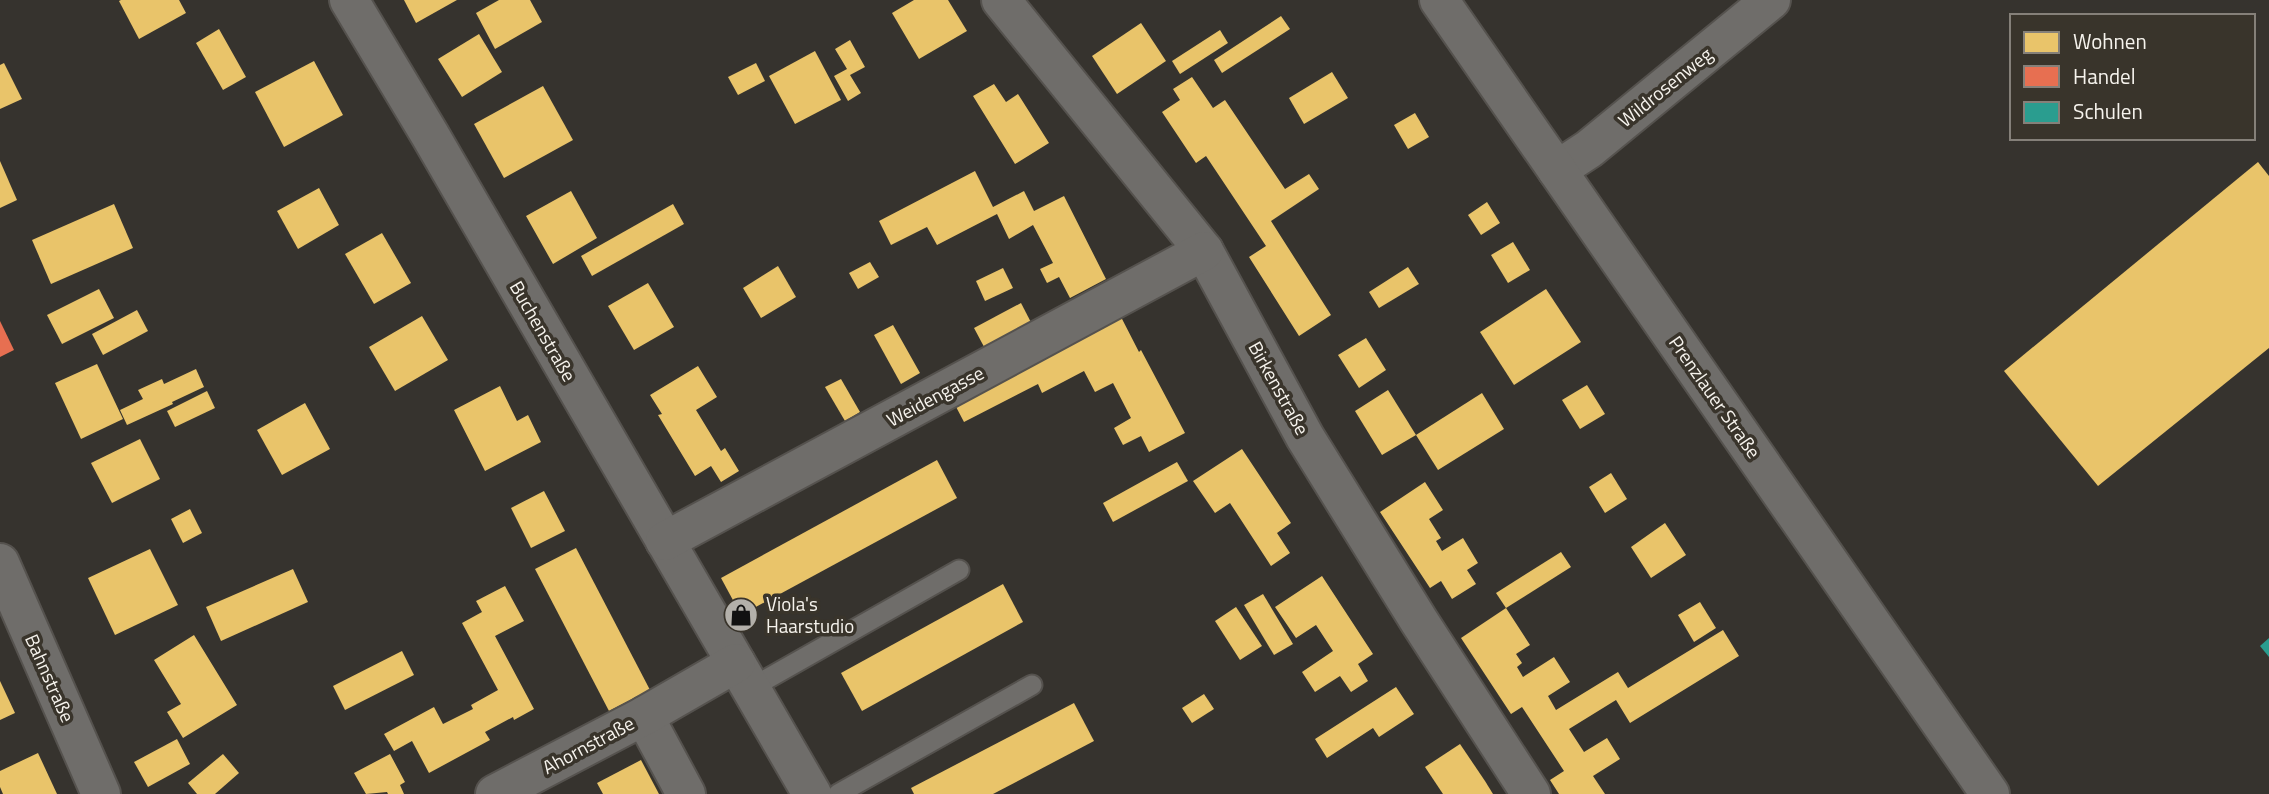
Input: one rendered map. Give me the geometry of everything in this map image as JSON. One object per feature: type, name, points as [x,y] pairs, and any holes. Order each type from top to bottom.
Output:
[{"type":"street","name":"Buchenstraße","points":[[349,0],[812,794]]},
{"type":"street","name":"Birkenstraße","points":[[1001,0],[1204,251],[1305,437],[1531,794]]},
{"type":"street","name":"Prenzlauer Straße","points":[[1439,0],[1990,794]]},
{"type":"street","name":"Wildrosenweg","points":[[1557,170],[1589,149],[1772,0]]},
{"type":"street","name":"Weidengasse","points":[[665,541],[1204,251]]},
{"type":"street","name":"Bahnstraße","points":[[0,563],[101,794]]},
{"type":"street","name":"Ahornstraße","points":[[495,794],[644,716],[743,676]]},
{"type":"street","points":[[644,716],[686,794]]},
{"type":"lane","points":[[743,676],[959,570]]},
{"type":"lane","points":[[838,794],[1032,685]]},
{"type":"building: Wohnen","points":[[179,0],[186,13],[139,39],[119,1]]},
{"type":"building: Wohnen","points":[[404,0],[457,0],[416,23]]},
{"type":"building: Wohnen","points":[[499,0],[530,0],[542,22],[495,49],[476,13]]},
{"type":"building: Wohnen","points":[[914,0],[948,0],[967,31],[919,59],[892,13]]},
{"type":"building: Wohnen","points":[[1281,16],[1290,29],[1222,73],[1214,60]]},
{"type":"building: Wohnen","points":[[1141,23],[1166,61],[1117,94],[1092,56]]},
{"type":"building: Wohnen","points":[[219,29],[246,77],[223,90],[196,43]]},
{"type":"building: Wohnen","points":[[1220,30],[1228,43],[1180,74],[1172,61]]},
{"type":"building: Wohnen","points":[[479,34],[502,72],[462,97],[438,59]]},
{"type":"building: Wohnen","points":[[850,40],[865,67],[850,75],[861,93],[848,101],[834,76],[847,69],[835,49]]},
{"type":"building: Wohnen","points":[[815,51],[841,100],[795,124],[769,76]]},
{"type":"building: Wohnen","points":[[314,61],[343,115],[284,147],[255,92]]},
{"type":"building: Wohnen","points":[[4,63],[22,99],[0,109],[0,65]]},
{"type":"building: Wohnen","points":[[756,63],[765,81],[738,95],[728,77]]},
{"type":"building: Wohnen","points":[[1332,72],[1348,98],[1304,124],[1289,98]]},
{"type":"building: Wohnen","points":[[1192,77],[1213,108],[1225,100],[1285,189],[1309,174],[1319,189],[1271,221],[1331,315],[1299,336],[1249,257],[1266,246],[1206,156],[1196,163],[1162,112],[1180,100],[1173,89]]},
{"type":"building: Wohnen","points":[[994,84],[1006,102],[1018,94],[1049,143],[1015,164],[973,96]]},
{"type":"building: Wohnen","points":[[543,86],[573,140],[504,178],[474,124]]},
{"type":"building: Wohnen","points":[[1415,113],[1429,137],[1408,149],[1394,125]]},
{"type":"building: Wohnen","points":[[0,161],[17,200],[0,208]]},
{"type":"building: Wohnen","points":[[2258,162],[2269,176],[2269,348],[2098,486],[2004,371]]},
{"type":"building: Wohnen","points":[[975,171],[993,207],[1024,191],[1034,211],[1064,196],[1106,279],[1070,298],[1059,277],[1047,283],[1040,269],[1053,263],[1033,225],[1009,239],[997,214],[937,245],[927,227],[891,245],[879,221]]},
{"type":"building: Wohnen","points":[[319,188],[339,225],[298,249],[277,211]]},
{"type":"building: Wohnen","points":[[571,191],[597,238],[553,264],[526,216]]},
{"type":"building: Wohnen","points":[[1487,202],[1500,223],[1481,235],[1468,215]]},
{"type":"building: Wohnen","points":[[114,204],[133,248],[51,284],[32,240]]},
{"type":"building: Wohnen","points":[[673,204],[684,224],[592,276],[581,256]]},
{"type":"building: Wohnen","points":[[382,233],[411,283],[374,304],[345,254]]},
{"type":"building: Wohnen","points":[[1513,242],[1530,270],[1508,283],[1491,255]]},
{"type":"building: Wohnen","points":[[870,262],[879,277],[858,289],[849,273]]},
{"type":"building: Wohnen","points":[[778,266],[796,297],[761,318],[743,288]]},
{"type":"building: Wohnen","points":[[1408,267],[1419,284],[1379,308],[1369,292]]},
{"type":"building: Wohnen","points":[[1003,268],[1013,288],[985,301],[976,281]]},
{"type":"building: Wohnen","points":[[648,283],[674,327],[634,350],[608,306]]},
{"type":"building: Wohnen","points":[[99,289],[114,318],[62,344],[47,315]]},
{"type":"building: Wohnen","points":[[1546,289],[1581,342],[1514,385],[1480,332]]},
{"type":"building: Wohnen","points":[[1021,303],[1037,334],[990,358],[974,328]]},
{"type":"building: Wohnen","points":[[137,310],[148,331],[103,355],[92,334]]},
{"type":"building: Wohnen","points":[[1120,315],[1185,433],[1149,452],[1141,436],[1123,445],[1114,428],[1131,418],[1113,383],[1095,392],[1084,371],[1042,393],[1038,384],[964,422],[954,403]]},
{"type":"building: Wohnen","points":[[422,316],[448,360],[395,391],[369,347]]},
{"type":"building: Wohnen","points":[[893,325],[920,373],[901,384],[874,335]]},
{"type":"building: Wohnen","points":[[1366,338],[1386,370],[1359,388],[1338,355]]},
{"type":"building: Wohnen","points":[[97,364],[123,419],[81,439],[55,383]]},
{"type":"building: Wohnen","points":[[698,366],[717,397],[696,410],[721,451],[725,448],[739,471],[721,482],[711,466],[695,476],[658,415],[662,414],[650,395]]},
{"type":"building: Wohnen","points":[[196,369],[204,387],[127,425],[120,410],[143,399],[138,390],[162,379],[164,384]]},
{"type":"building: Wohnen","points":[[841,379],[860,412],[845,421],[825,387]]},
{"type":"building: Wohnen","points":[[1587,385],[1605,414],[1580,429],[1562,400]]},
{"type":"building: Wohnen","points":[[500,386],[517,421],[528,415],[541,442],[485,471],[454,410]]},
{"type":"building: Wohnen","points":[[1388,390],[1416,435],[1382,455],[1355,411]]},
{"type":"building: Wohnen","points":[[207,391],[215,408],[175,427],[167,411]]},
{"type":"building: Wohnen","points":[[1482,393],[1504,429],[1438,470],[1416,435]]},
{"type":"building: Wohnen","points":[[305,403],[330,449],[282,475],[257,430]]},
{"type":"building: Wohnen","points":[[140,439],[160,479],[112,503],[91,463]]},
{"type":"building: Wohnen","points":[[1242,449],[1291,523],[1277,533],[1290,553],[1271,566],[1230,503],[1215,513],[1193,481]]},
{"type":"building: Wohnen","points":[[937,460],[957,498],[741,615],[721,578]]},
{"type":"building: Wohnen","points":[[1177,462],[1188,481],[1113,522],[1103,503]]},
{"type":"building: Wohnen","points":[[1611,473],[1627,499],[1605,513],[1589,487]]},
{"type":"building: Wohnen","points":[[1425,482],[1443,510],[1429,519],[1441,538],[1436,541],[1442,551],[1463,538],[1478,563],[1467,570],[1476,584],[1452,599],[1441,581],[1430,588],[1380,512]]},
{"type":"building: Wohnen","points":[[544,491],[565,531],[531,548],[511,508]]},
{"type":"building: Wohnen","points":[[190,509],[202,533],[183,543],[171,519]]},
{"type":"building: Wohnen","points":[[1665,523],[1686,555],[1651,578],[1631,547]]},
{"type":"building: Wohnen","points":[[576,548],[650,690],[609,711],[535,569]]},
{"type":"building: Wohnen","points":[[150,549],[178,605],[115,635],[88,578]]},
{"type":"building: Wohnen","points":[[1561,552],[1571,567],[1506,608],[1496,593]]},
{"type":"building: Wohnen","points":[[293,569],[308,602],[221,641],[206,607]]},
{"type":"building: Wohnen","points":[[1322,576],[1373,654],[1358,664],[1368,681],[1351,692],[1340,676],[1315,692],[1302,672],[1333,651],[1316,625],[1296,638],[1275,607]]},
{"type":"building: Wohnen","points":[[1003,584],[1023,622],[862,711],[841,673]]},
{"type":"building: Wohnen","points":[[505,586],[524,621],[495,636],[534,709],[485,732],[490,740],[429,773],[412,741],[394,751],[384,734],[434,707],[443,724],[473,709],[471,705],[498,690],[462,623],[482,612],[476,601]]},
{"type":"building: Wohnen","points":[[1263,594],[1293,644],[1274,655],[1244,605]]},
{"type":"building: Wohnen","points":[[1700,602],[1716,628],[1694,642],[1678,615]]},
{"type":"building: Wohnen","points":[[1236,607],[1262,646],[1240,660],[1215,621]]},
{"type":"building: Wohnen","points":[[1506,608],[1530,645],[1516,654],[1522,663],[1517,667],[1523,677],[1554,657],[1570,682],[1548,696],[1556,710],[1618,672],[1628,688],[1723,630],[1739,656],[1630,723],[1616,700],[1569,729],[1584,752],[1607,738],[1620,759],[1593,776],[1605,794],[1559,794],[1550,780],[1564,771],[1522,707],[1511,714],[1461,638]]},
{"type":"building: Wohnen","points":[[194,635],[237,705],[183,738],[167,712],[181,704],[154,660]]},
{"type":"building: Wohnen","points":[[402,651],[414,675],[345,710],[333,686]]},
{"type":"building: Wohnen","points":[[0,681],[15,713],[0,720]]},
{"type":"building: Wohnen","points":[[1396,687],[1414,714],[1379,737],[1373,728],[1327,758],[1315,739]]},
{"type":"building: Wohnen","points":[[1204,694],[1214,709],[1192,723],[1182,708]]},
{"type":"building: Wohnen","points":[[1074,703],[1094,741],[993,794],[914,794],[911,788]]},
{"type":"building: Wohnen","points":[[177,739],[190,764],[148,787],[134,762]]},
{"type":"building: Wohnen","points":[[1460,744],[1493,794],[1443,794],[1425,767]]},
{"type":"building: Wohnen","points":[[38,753],[57,794],[3,794],[0,771]]},
{"type":"building: Wohnen","points":[[223,754],[239,773],[215,794],[197,794],[188,783]]},
{"type":"building: Wohnen","points":[[390,754],[405,782],[400,785],[404,794],[366,794],[354,773]]},
{"type":"building: Wohnen","points":[[641,760],[659,794],[603,794],[597,783]]},
{"type":"building: Handel","points":[[0,321],[14,350],[0,357]]},
{"type":"building: Schulen","points":[[2269,638],[2269,657],[2260,646]]},
{"type":"place","name":"Viola's Haarstudio","points":[[741,615]]}]
